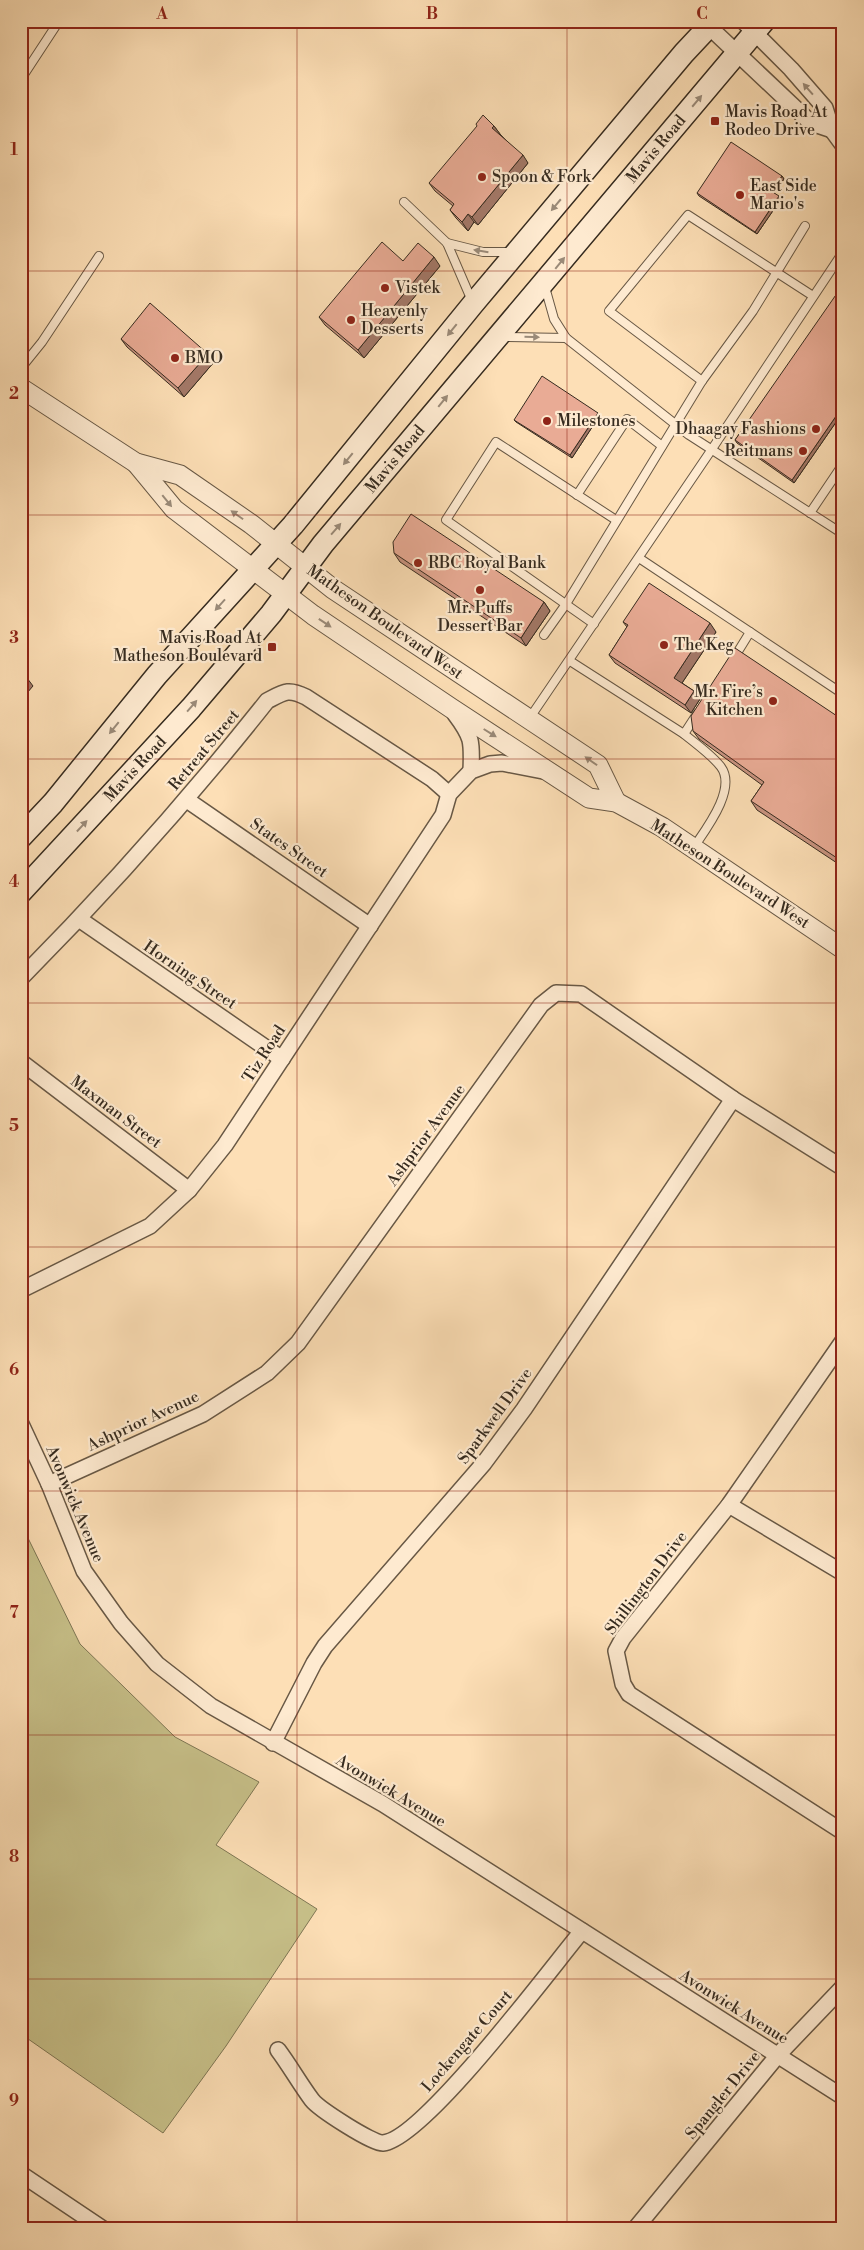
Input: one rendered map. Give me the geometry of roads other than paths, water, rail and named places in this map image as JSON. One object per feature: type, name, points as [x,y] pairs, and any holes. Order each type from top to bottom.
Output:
[{"type":"main road","points":[[21,837],[53,803],[157,675],[276,544],[473,304],[709,23]]},
{"type":"main road","name":"Mavis Road","points":[[21,892],[191,708],[286,594],[323,544],[737,53],[754,25]]},
{"type":"street","points":[[709,23],[737,53],[811,123],[832,130]]},
{"type":"street","points":[[754,25],[825,108],[832,130],[843,145]]},
{"type":"street","name":"Matheson Boulevard West","points":[[21,388],[136,463],[174,509],[286,594],[451,708],[555,774],[589,798],[616,802],[662,827],[843,949]]},
{"type":"street","name":"Matheson Boulevard West","points":[[136,463],[180,475],[251,524],[333,589],[598,765],[616,802]]},
{"type":"street","name":"Retreat Street","points":[[21,978],[79,919],[187,800],[267,702],[283,693],[294,691],[306,696],[432,779],[449,794]]},
{"type":"street","points":[[451,708],[468,730],[472,743],[471,770],[490,764],[502,763],[555,774]]},
{"type":"street","name":"Tiz Road","points":[[25,1282],[86,1259],[150,1226],[189,1190],[225,1145],[443,816],[449,794],[471,770]]},
{"type":"street","name":"States Street","points":[[187,800],[370,926]]},
{"type":"street","name":"Horning Street","points":[[79,919],[282,1059]]},
{"type":"street","name":"Ashprior Avenue","points":[[49,1484],[203,1414],[267,1373],[298,1343],[541,1005],[556,993],[581,994],[733,1099],[843,1168]]},
{"type":"street","name":"Maxman Street","points":[[21,1062],[189,1190]]},
{"type":"street","name":"Sparkwell Drive","points":[[273,1743],[314,1663],[325,1646],[484,1463],[524,1409],[733,1099]]},
{"type":"street","name":"Shillington Drive","points":[[843,1341],[728,1505],[623,1638],[616,1651],[623,1684],[629,1694],[843,1832]]},
{"type":"street","name":"Avonwick Avenue","points":[[21,1424],[49,1484],[84,1571],[121,1623],[157,1664],[211,1706],[383,1804],[843,2097]]},
{"type":"street","points":[[728,1505],[843,1573]]},
{"type":"street","name":"Lockengate Court","points":[[278,2050],[314,2102],[371,2141],[384,2143],[404,2134],[450,2092],[582,1931]]},
{"type":"street","name":"Spangler Drive","points":[[637,2228],[778,2056],[843,1987]]},
{"type":"street","points":[[21,2174],[103,2229]]},
{"type":"lane","points":[[21,79],[59,21]]},
{"type":"lane","points":[[404,202],[447,243],[473,304]]},
{"type":"lane","points":[[702,382],[609,311],[688,215],[813,296]]},
{"type":"lane","points":[[544,635],[566,604],[675,424],[702,382],[753,311],[804,226]]},
{"type":"lane","points":[[447,243],[483,252],[517,252]]},
{"type":"lane","points":[[528,719],[570,661],[843,252]]},
{"type":"lane","points":[[21,368],[42,342],[99,256]]},
{"type":"lane","points":[[544,282],[554,319],[566,338],[675,424],[843,534]]},
{"type":"lane","points":[[498,337],[566,338]]},
{"type":"lane","points":[[576,495],[627,419],[662,446]]},
{"type":"lane","points":[[594,624],[446,520],[496,442],[616,520]]},
{"type":"lane","points":[[810,513],[843,464]]},
{"type":"lane","points":[[639,558],[843,694]]},
{"type":"lane","points":[[727,668],[750,632]]},
{"type":"lane","points":[[570,661],[684,734],[722,768],[726,788],[716,813],[694,848]]},
{"type":"lane","points":[[684,734],[700,709]]},
{"type":"place","name":"Mavis Road At Rodeo Drive","points":[[715,121]]},
{"type":"place","name":"Spoon & Fork","points":[[482,177]]},
{"type":"place","name":"East Side Mario's","points":[[740,195]]},
{"type":"place","name":"Vistek","points":[[385,288]]},
{"type":"place","name":"Heavenly Desserts","points":[[351,320]]},
{"type":"place","name":"BMO","points":[[175,358]]},
{"type":"place","name":"Milestones","points":[[547,421]]},
{"type":"place","name":"Dhaagay Fashions","points":[[816,429]]},
{"type":"place","name":"Reitmans","points":[[803,451]]},
{"type":"place","name":"RBC Royal Bank","points":[[418,563]]},
{"type":"place","name":"Mr. Puffs Dessert Bar","points":[[480,590]]},
{"type":"place","name":"The Keg","points":[[664,645]]},
{"type":"place","name":"Mavis Road At Matheson Boulevard","points":[[272,647]]},
{"type":"place","name":"Mr. Fire’s Kitchen","points":[[773,701]]}]
